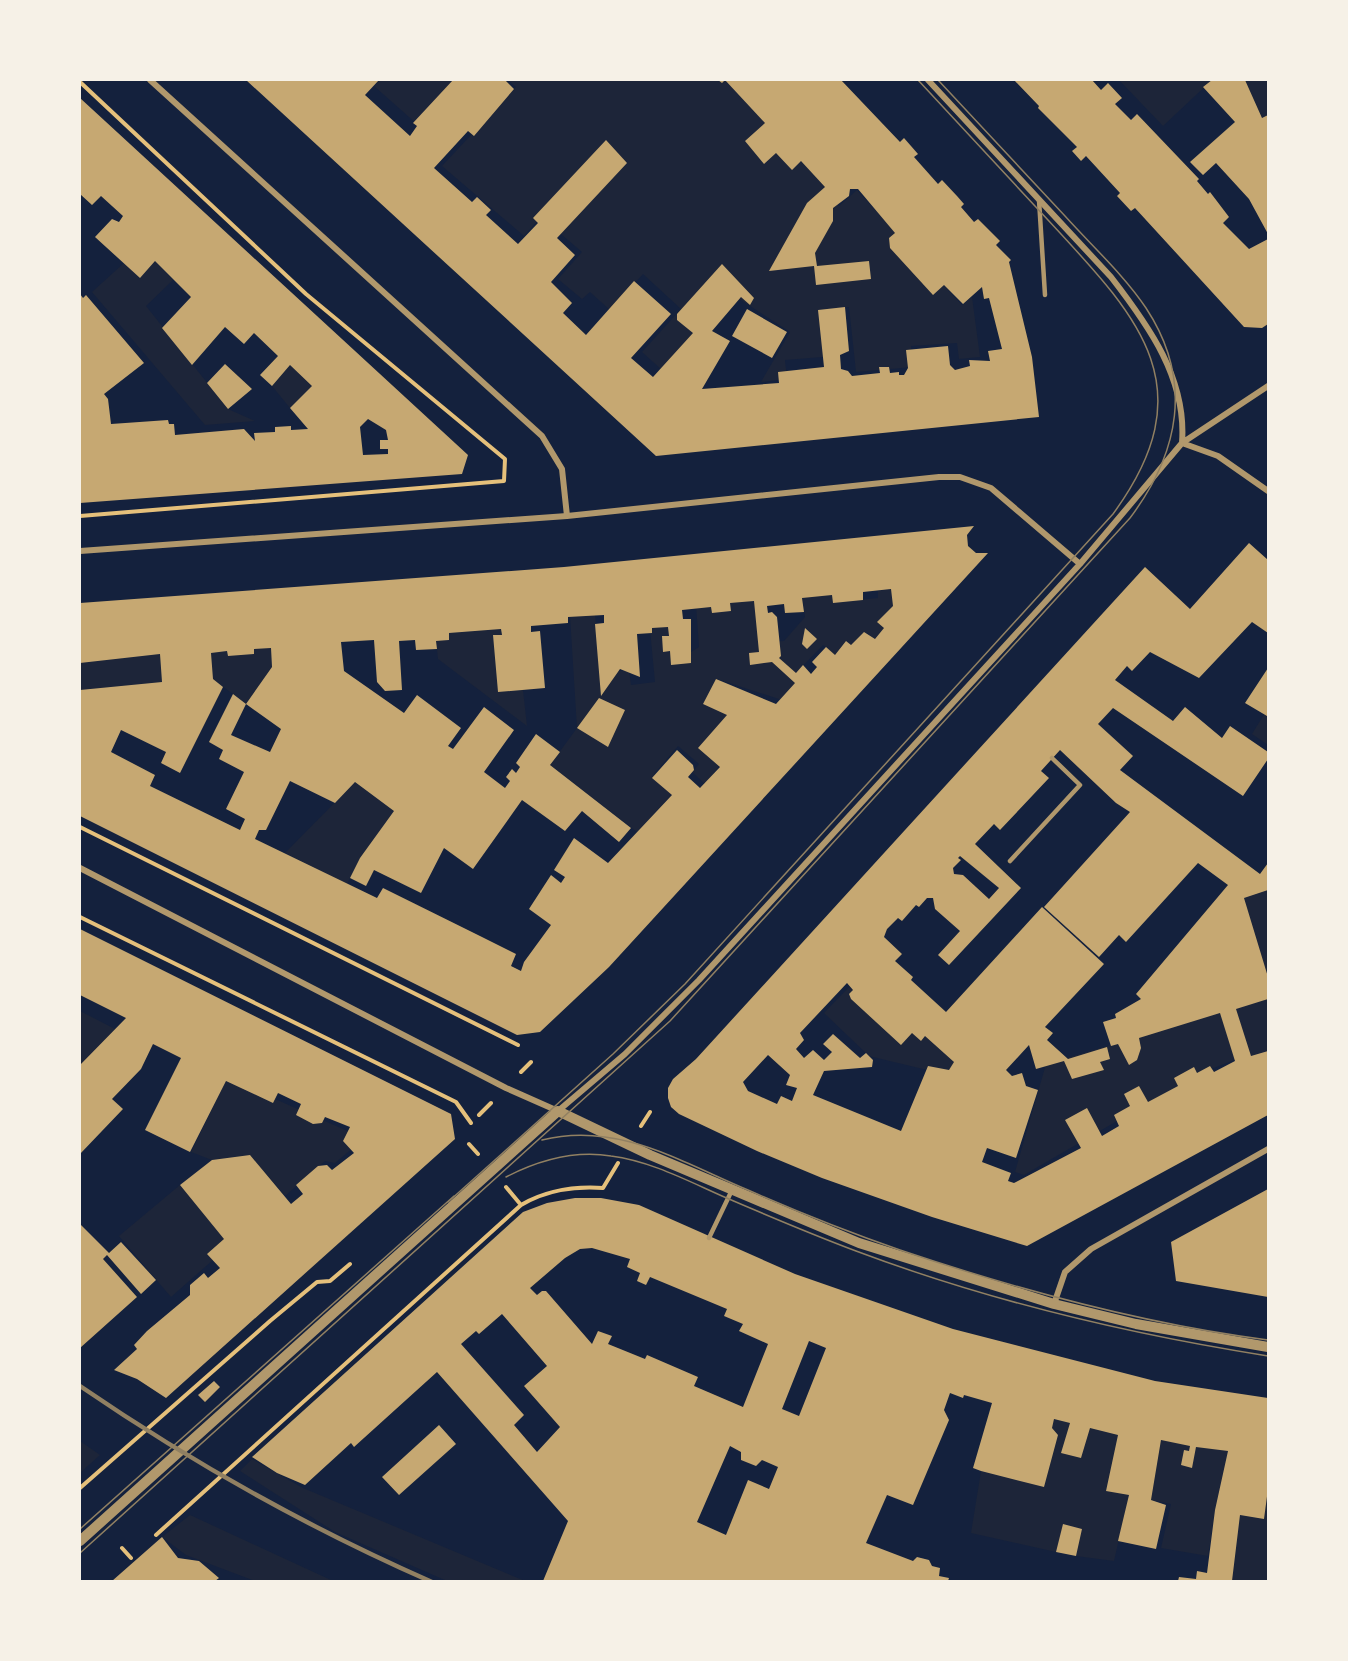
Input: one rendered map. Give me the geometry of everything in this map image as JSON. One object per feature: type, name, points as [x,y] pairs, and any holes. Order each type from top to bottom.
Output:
[{"type":"street","points":[[150,80],[542,436],[562,469],[567,516]]},
{"type":"street","points":[[928,80],[1111,277],[1151,335],[1173,375],[1184,412],[1182,443]]},
{"type":"street","points":[[80,1541],[558,1111],[625,1054],[699,980],[1080,564],[1182,443],[1269,386]]},
{"type":"street","points":[[1182,443],[1218,456],[1269,491]]},
{"type":"street","points":[[80,551],[567,516],[939,477],[960,477],[992,488],[1080,564]]},
{"type":"street","points":[[80,868],[506,1088],[650,1155],[859,1243],[1054,1304],[1136,1324],[1269,1347]]},
{"type":"street","points":[[1054,1304],[1065,1272],[1091,1249],[1269,1149]]},
{"type":"lane","points":[[1040,200],[1045,295]]},
{"type":"lane","points":[[1010,861],[1080,784],[1052,758]]},
{"type":"lane","points":[[709,1238],[732,1190]]},
{"type":"path","points":[[80,82],[306,294],[505,459],[504,481],[80,516]]},
{"type":"path","points":[[80,827],[518,1045]]},
{"type":"path","points":[[80,917],[456,1102],[471,1123]]},
{"type":"path","points":[[469,1144],[473,1149]]},
{"type":"path","points":[[156,1535],[248,1454],[424,1289],[521,1204],[538,1195],[562,1189],[603,1188],[608,1179]]},
{"type":"path","points":[[515,1198],[521,1204]]},
{"type":"path","points":[[80,1488],[249,1338],[317,1281],[330,1281]]},
{"type":"path","points":[[249,1338],[254,1344]]},
{"type":"path","points":[[122,1548],[130,1558]]},
{"type":"shaded area","points":[[380,80],[460,80],[418,125],[374,86]]},
{"type":"shaded area","points":[[508,80],[735,80],[830,183],[823,189],[839,206],[857,190],[962,305],[972,297],[980,357],[959,359],[957,343],[911,346],[913,367],[856,372],[849,307],[830,309],[835,356],[785,360],[787,379],[761,382],[790,332],[730,293],[662,370],[642,352],[681,309],[643,274],[610,310],[590,292],[582,299],[558,279],[582,252],[541,217],[524,236],[442,166],[516,87]]},
{"type":"shaded area","points":[[1119,80],[1212,80],[1163,126]]},
{"type":"shaded area","points":[[1245,80],[1268,80],[1268,115],[1262,118]]},
{"type":"shaded area","points":[[155,261],[173,280],[146,306],[228,409],[255,421],[205,425],[92,292],[124,263],[140,278]]},
{"type":"shaded area","points":[[290,365],[312,386],[290,408],[272,386]]},
{"type":"shaded area","points":[[891,589],[893,606],[899,612],[875,639],[867,633],[851,645],[846,641],[835,655],[823,645],[796,673],[801,678],[782,700],[717,679],[709,704],[756,720],[705,784],[692,772],[699,764],[678,746],[654,774],[674,792],[637,832],[550,765],[577,728],[570,616],[595,614],[601,673],[629,670],[631,685],[655,682],[648,609],[674,606],[680,659],[699,647],[696,605],[761,598],[765,642],[784,641],[805,617],[802,594],[832,592],[834,602],[878,598],[878,591]]},
{"type":"shaded area","points":[[501,629],[502,635],[493,636],[498,692],[523,690],[527,726],[438,659],[436,641],[449,640],[449,633]]},
{"type":"shaded area","points":[[271,648],[272,667],[246,704],[213,679],[211,653],[227,651],[228,656],[254,654],[254,649]]},
{"type":"shaded area","points":[[160,654],[162,682],[80,690],[80,663]]},
{"type":"shaded area","points":[[1268,708],[1268,745],[1252,734]]},
{"type":"shaded area","points":[[355,782],[394,811],[360,858],[347,884],[285,853]]},
{"type":"shaded area","points":[[1268,890],[1268,977],[1244,898]]},
{"type":"shaded area","points":[[849,987],[893,1027],[909,1010],[980,1074],[923,1069],[869,1056],[824,1013]]},
{"type":"shaded area","points":[[1268,999],[1268,1051],[1251,1056],[1250,1054],[1198,1074],[1024,1175],[1015,1172],[1046,1064]]},
{"type":"shaded area","points":[[80,1011],[115,1029],[82,1063],[80,1062]]},
{"type":"shaded area","points":[[226,1081],[273,1103],[275,1099],[352,1133],[354,1147],[335,1163],[325,1161],[285,1196],[250,1155],[212,1160],[191,1152]]},
{"type":"shaded area","points":[[180,1185],[230,1245],[171,1297],[119,1236]]},
{"type":"shaded area","points":[[1054,1419],[1070,1423],[1062,1453],[1081,1458],[1090,1428],[1118,1435],[1106,1490],[1129,1495],[1114,1561],[1076,1556],[1082,1529],[1064,1524],[1056,1552],[971,1533],[981,1471],[1044,1487],[1058,1435],[1052,1428]]},
{"type":"shaded area","points":[[1161,1440],[1228,1451],[1208,1556],[1161,1548],[1171,1504],[1151,1500]]},
{"type":"shaded area","points":[[80,1441],[100,1455],[80,1473]]},
{"type":"shaded area","points":[[252,1459],[303,1488],[525,1581],[447,1581],[335,1532],[240,1471]]},
{"type":"shaded area","points":[[1268,1489],[1268,1581],[1232,1582],[1240,1515],[1264,1519]]},
{"type":"shaded area","points":[[190,1515],[333,1581],[255,1581],[186,1555],[162,1537]]},
{"type":"building","points":[[246,80],[379,80],[365,95],[410,136],[417,126],[413,123],[453,80],[505,80],[514,89],[474,136],[468,131],[434,168],[472,202],[477,197],[491,210],[486,215],[518,244],[538,223],[533,218],[606,140],[627,163],[557,238],[575,255],[551,282],[572,303],[563,313],[586,335],[634,281],[671,314],[631,358],[653,377],[693,333],[677,320],[677,314],[722,264],[754,298],[750,305],[741,297],[712,331],[730,341],[702,389],[779,383],[778,372],[824,367],[818,310],[845,307],[849,351],[840,355],[841,369],[848,371],[852,376],[880,373],[879,367],[889,367],[890,373],[899,372],[899,375],[904,375],[908,368],[906,350],[948,346],[950,365],[955,370],[970,366],[969,360],[990,361],[988,351],[1002,349],[989,298],[984,299],[982,287],[963,304],[944,285],[933,295],[890,248],[889,238],[895,233],[858,189],[850,189],[849,196],[833,208],[833,221],[815,253],[817,266],[869,261],[871,279],[816,285],[814,266],[769,271],[807,203],[825,187],[801,161],[792,170],[776,153],[764,164],[745,141],[765,123],[725,80],[841,80],[900,142],[904,138],[918,154],[914,157],[938,184],[942,180],[957,196],[964,204],[961,207],[974,222],[978,219],[1000,241],[996,245],[1011,260],[1009,262],[1032,357],[1039,417],[656,456]]},
{"type":"building","points":[[1014,80],[1092,80],[1101,90],[1108,83],[1122,98],[1115,104],[1131,120],[1137,114],[1199,179],[1197,181],[1208,194],[1210,192],[1229,217],[1223,223],[1249,249],[1268,239],[1268,324],[1262,328],[1244,327],[1135,208],[1131,211],[1117,196],[1120,193],[1086,156],[1081,161],[1072,151],[1077,147]]},
{"type":"building","points":[[1212,80],[1245,80],[1262,118],[1268,115],[1268,234],[1249,199],[1216,163],[1203,175],[1190,162],[1235,122],[1203,87]]},
{"type":"building","points":[[80,98],[468,455],[462,474],[80,503],[80,294],[83,298],[86,295],[144,363],[104,394],[108,399],[111,424],[168,420],[169,424],[174,424],[175,435],[244,429],[255,441],[254,433],[275,432],[275,427],[291,426],[291,430],[308,429],[290,408],[312,386],[290,365],[272,386],[260,375],[278,356],[254,333],[244,344],[225,327],[192,365],[162,328],[191,297],[155,261],[140,278],[95,237],[112,219],[119,222],[123,216],[101,196],[92,205],[80,194]],"holes":[[[368,419],[386,430],[388,440],[380,440],[380,449],[388,449],[388,454],[363,455],[360,427]]]},
{"type":"building","points":[[747,309],[787,332],[772,358],[732,336]]},
{"type":"building","points":[[225,364],[252,389],[228,409],[207,383]]},
{"type":"building","points":[[974,526],[967,535],[968,546],[976,553],[988,553],[609,967],[540,1032],[517,1035],[80,816],[80,690],[162,682],[160,654],[80,663],[80,603],[564,567]],"holes":[[[891,589],[893,606],[877,622],[884,628],[875,639],[864,632],[851,645],[846,641],[835,655],[826,647],[812,662],[817,667],[811,674],[803,665],[796,673],[779,658],[781,656],[777,617],[772,612],[768,613],[767,606],[784,604],[785,613],[804,612],[802,598],[832,595],[833,603],[863,600],[863,592]],[[754,601],[759,652],[749,653],[750,665],[772,662],[795,683],[776,704],[716,679],[703,704],[727,715],[698,748],[720,767],[700,788],[688,777],[694,770],[693,765],[677,750],[652,778],[672,795],[608,863],[574,838],[554,870],[565,877],[561,883],[551,875],[529,909],[551,925],[524,962],[521,971],[511,966],[516,954],[480,936],[383,888],[377,898],[255,839],[259,830],[266,830],[290,781],[335,803],[355,782],[394,811],[360,858],[350,878],[366,886],[374,870],[421,893],[444,848],[473,869],[522,800],[565,831],[582,811],[619,842],[631,828],[550,765],[560,752],[536,734],[516,763],[520,767],[516,773],[512,769],[506,777],[510,781],[505,788],[484,772],[514,730],[484,707],[453,749],[448,746],[461,728],[417,695],[404,713],[344,671],[341,642],[374,640],[377,682],[385,691],[402,690],[399,641],[415,640],[416,650],[437,649],[436,641],[449,640],[449,633],[501,629],[502,635],[493,635],[498,692],[545,688],[540,631],[531,632],[531,626],[568,623],[568,617],[604,615],[604,623],[595,624],[601,696],[620,669],[640,677],[637,634],[652,633],[652,628],[668,627],[669,636],[662,636],[663,652],[670,651],[671,665],[691,663],[691,619],[683,619],[682,610],[711,607],[712,613],[731,611],[730,603]],[[271,648],[272,667],[246,704],[233,694],[209,742],[223,750],[219,759],[244,772],[226,809],[245,819],[240,830],[150,786],[155,775],[111,752],[121,730],[166,752],[161,763],[180,773],[223,687],[213,679],[211,653],[227,651],[228,656],[254,654],[254,649]],[[246,704],[281,729],[270,752],[231,735]]]},
{"type":"building","points":[[1249,543],[1268,560],[1268,633],[1252,622],[1199,678],[1150,652],[1132,671],[1127,666],[1115,680],[1173,721],[1185,707],[1222,738],[1230,726],[1268,752],[1268,759],[1243,796],[1113,708],[1098,724],[1133,756],[1120,770],[1260,874],[1268,863],[1268,890],[1244,898],[1268,977],[1268,999],[1236,1009],[1251,1056],[1268,1051],[1268,1115],[1027,1246],[932,1217],[822,1178],[757,1151],[679,1114],[671,1107],[668,1088],[673,1079],[696,1059],[1145,567],[1190,609]],"holes":[[[1060,750],[1116,803],[1130,812],[1044,907],[1099,957],[1119,935],[1126,942],[1198,863],[1228,885],[1136,994],[1141,999],[1115,1014],[1116,1018],[1103,1022],[1111,1046],[1118,1044],[1129,1065],[1137,1060],[1141,1048],[1139,1038],[1220,1013],[1235,1061],[1214,1072],[1210,1066],[1197,1073],[1194,1067],[1174,1078],[1178,1086],[1148,1102],[1139,1086],[1124,1094],[1130,1106],[1114,1115],[1119,1126],[1102,1136],[1087,1108],[1065,1120],[1081,1148],[1014,1183],[1008,1181],[1011,1173],[982,1162],[987,1148],[1016,1158],[1038,1090],[1026,1086],[1022,1073],[1012,1076],[1006,1070],[1029,1045],[1036,1069],[1064,1061],[1072,1079],[1104,1070],[1100,1062],[1110,1059],[1107,1047],[1068,1059],[1047,1040],[1053,1033],[1045,1027],[1104,964],[1042,907],[946,1012],[911,980],[913,977],[895,961],[902,954],[884,937],[887,929],[898,918],[902,921],[916,905],[919,907],[927,898],[933,898],[935,909],[960,931],[938,955],[949,965],[1021,888],[975,844],[994,824],[1000,830],[1049,778],[1041,771]],[[960,856],[999,888],[989,899],[963,875],[954,874],[953,868],[961,860],[958,858]],[[847,983],[853,990],[849,994],[851,999],[901,1045],[912,1033],[921,1041],[925,1036],[954,1062],[949,1070],[928,1066],[901,1131],[813,1095],[824,1071],[872,1067],[873,1060],[866,1053],[860,1058],[833,1034],[823,1044],[832,1052],[824,1060],[813,1050],[804,1058],[796,1049],[804,1040],[800,1033]],[[768,1055],[790,1075],[786,1085],[797,1088],[792,1101],[781,1096],[777,1104],[748,1091],[743,1082]]]},
{"type":"building","points":[[805,628],[817,639],[807,649],[802,644]]},
{"type":"building","points":[[1268,668],[1268,714],[1267,716],[1245,703]]},
{"type":"building","points":[[599,698],[625,710],[608,747],[577,728]]},
{"type":"building","points":[[80,929],[451,1114],[455,1139],[166,1398],[137,1379],[114,1370],[137,1349],[134,1345],[147,1331],[190,1295],[190,1285],[204,1273],[208,1278],[220,1268],[207,1254],[224,1239],[180,1185],[212,1160],[250,1155],[291,1204],[303,1194],[296,1185],[318,1166],[327,1165],[332,1170],[354,1153],[343,1141],[350,1127],[325,1117],[322,1123],[313,1124],[296,1115],[301,1104],[278,1093],[273,1103],[226,1081],[190,1152],[145,1130],[181,1058],[153,1044],[141,1069],[112,1099],[123,1109],[80,1154],[80,1065],[126,1018],[80,995]]},
{"type":"building","points":[[1268,1189],[1268,1297],[1176,1281],[1171,1242]]},
{"type":"building","points":[[575,1198],[601,1198],[639,1205],[795,1274],[953,1329],[1155,1381],[1268,1398],[1268,1489],[1264,1519],[1240,1515],[1232,1581],[1178,1581],[1179,1577],[1196,1579],[1197,1571],[1207,1573],[1215,1510],[1228,1451],[1196,1447],[1192,1468],[1181,1465],[1184,1450],[1189,1451],[1190,1446],[1161,1440],[1151,1500],[1166,1505],[1156,1549],[1118,1541],[1129,1495],[1106,1491],[1118,1435],[1090,1428],[1081,1458],[1061,1453],[1070,1423],[1054,1419],[1052,1428],[1058,1435],[1044,1487],[973,1468],[992,1403],[964,1395],[963,1398],[950,1393],[944,1410],[949,1420],[913,1505],[887,1495],[866,1543],[913,1561],[917,1557],[929,1560],[932,1566],[940,1568],[939,1576],[949,1578],[948,1581],[543,1581],[568,1521],[437,1372],[354,1447],[351,1443],[305,1485],[277,1473],[252,1457],[523,1212],[547,1203]],"holes":[[[592,1248],[630,1259],[627,1267],[640,1273],[637,1281],[646,1285],[650,1277],[727,1309],[724,1316],[743,1324],[739,1331],[768,1344],[743,1407],[694,1386],[698,1377],[647,1355],[645,1359],[608,1344],[612,1336],[598,1331],[592,1344],[546,1291],[537,1295],[530,1288],[565,1258],[580,1249]],[[502,1314],[547,1366],[524,1386],[560,1427],[537,1452],[514,1425],[524,1415],[461,1344],[476,1331],[479,1334]],[[809,1341],[826,1348],[799,1416],[782,1409]],[[730,1446],[741,1452],[741,1460],[756,1466],[762,1460],[778,1467],[769,1489],[748,1480],[726,1535],[697,1522]]]},
{"type":"building","points":[[80,1224],[109,1253],[121,1242],[156,1280],[141,1294],[107,1255],[103,1259],[137,1297],[80,1348]]},
{"type":"building","points":[[214,1381],[220,1387],[205,1402],[198,1395]]},
{"type":"building","points":[[439,1425],[456,1444],[399,1495],[382,1477]]},
{"type":"building","points":[[1063,1524],[1082,1529],[1076,1556],[1056,1552]]},
{"type":"building","points":[[162,1537],[178,1558],[199,1561],[219,1578],[215,1581],[112,1581]]},
{"type":"tram line","points":[[448,1202],[613,1054],[685,984],[1113,514],[1141,469],[1155,428],[1157,390],[1150,355],[1133,322],[1080,255],[918,80]]},
{"type":"tram line","points":[[80,1553],[670,1021],[1130,518],[1147,493],[1160,468],[1169,442],[1174,416],[1175,389],[1171,362],[1161,335],[1146,308],[1118,272],[938,80]]},
{"type":"tram line","points":[[542,1140],[570,1136],[596,1136],[648,1147],[842,1229],[945,1265],[1036,1292],[1128,1315],[1268,1340]]},
{"type":"tram line","points":[[506,1177],[557,1158],[584,1154],[625,1158],[668,1172],[856,1251],[957,1285],[1111,1326],[1268,1356]]},
{"type":"tram line","points":[[80,1529],[454,1196]]},
{"type":"railway","points":[[80,1386],[165,1441],[252,1492],[341,1539],[432,1582]]}]
